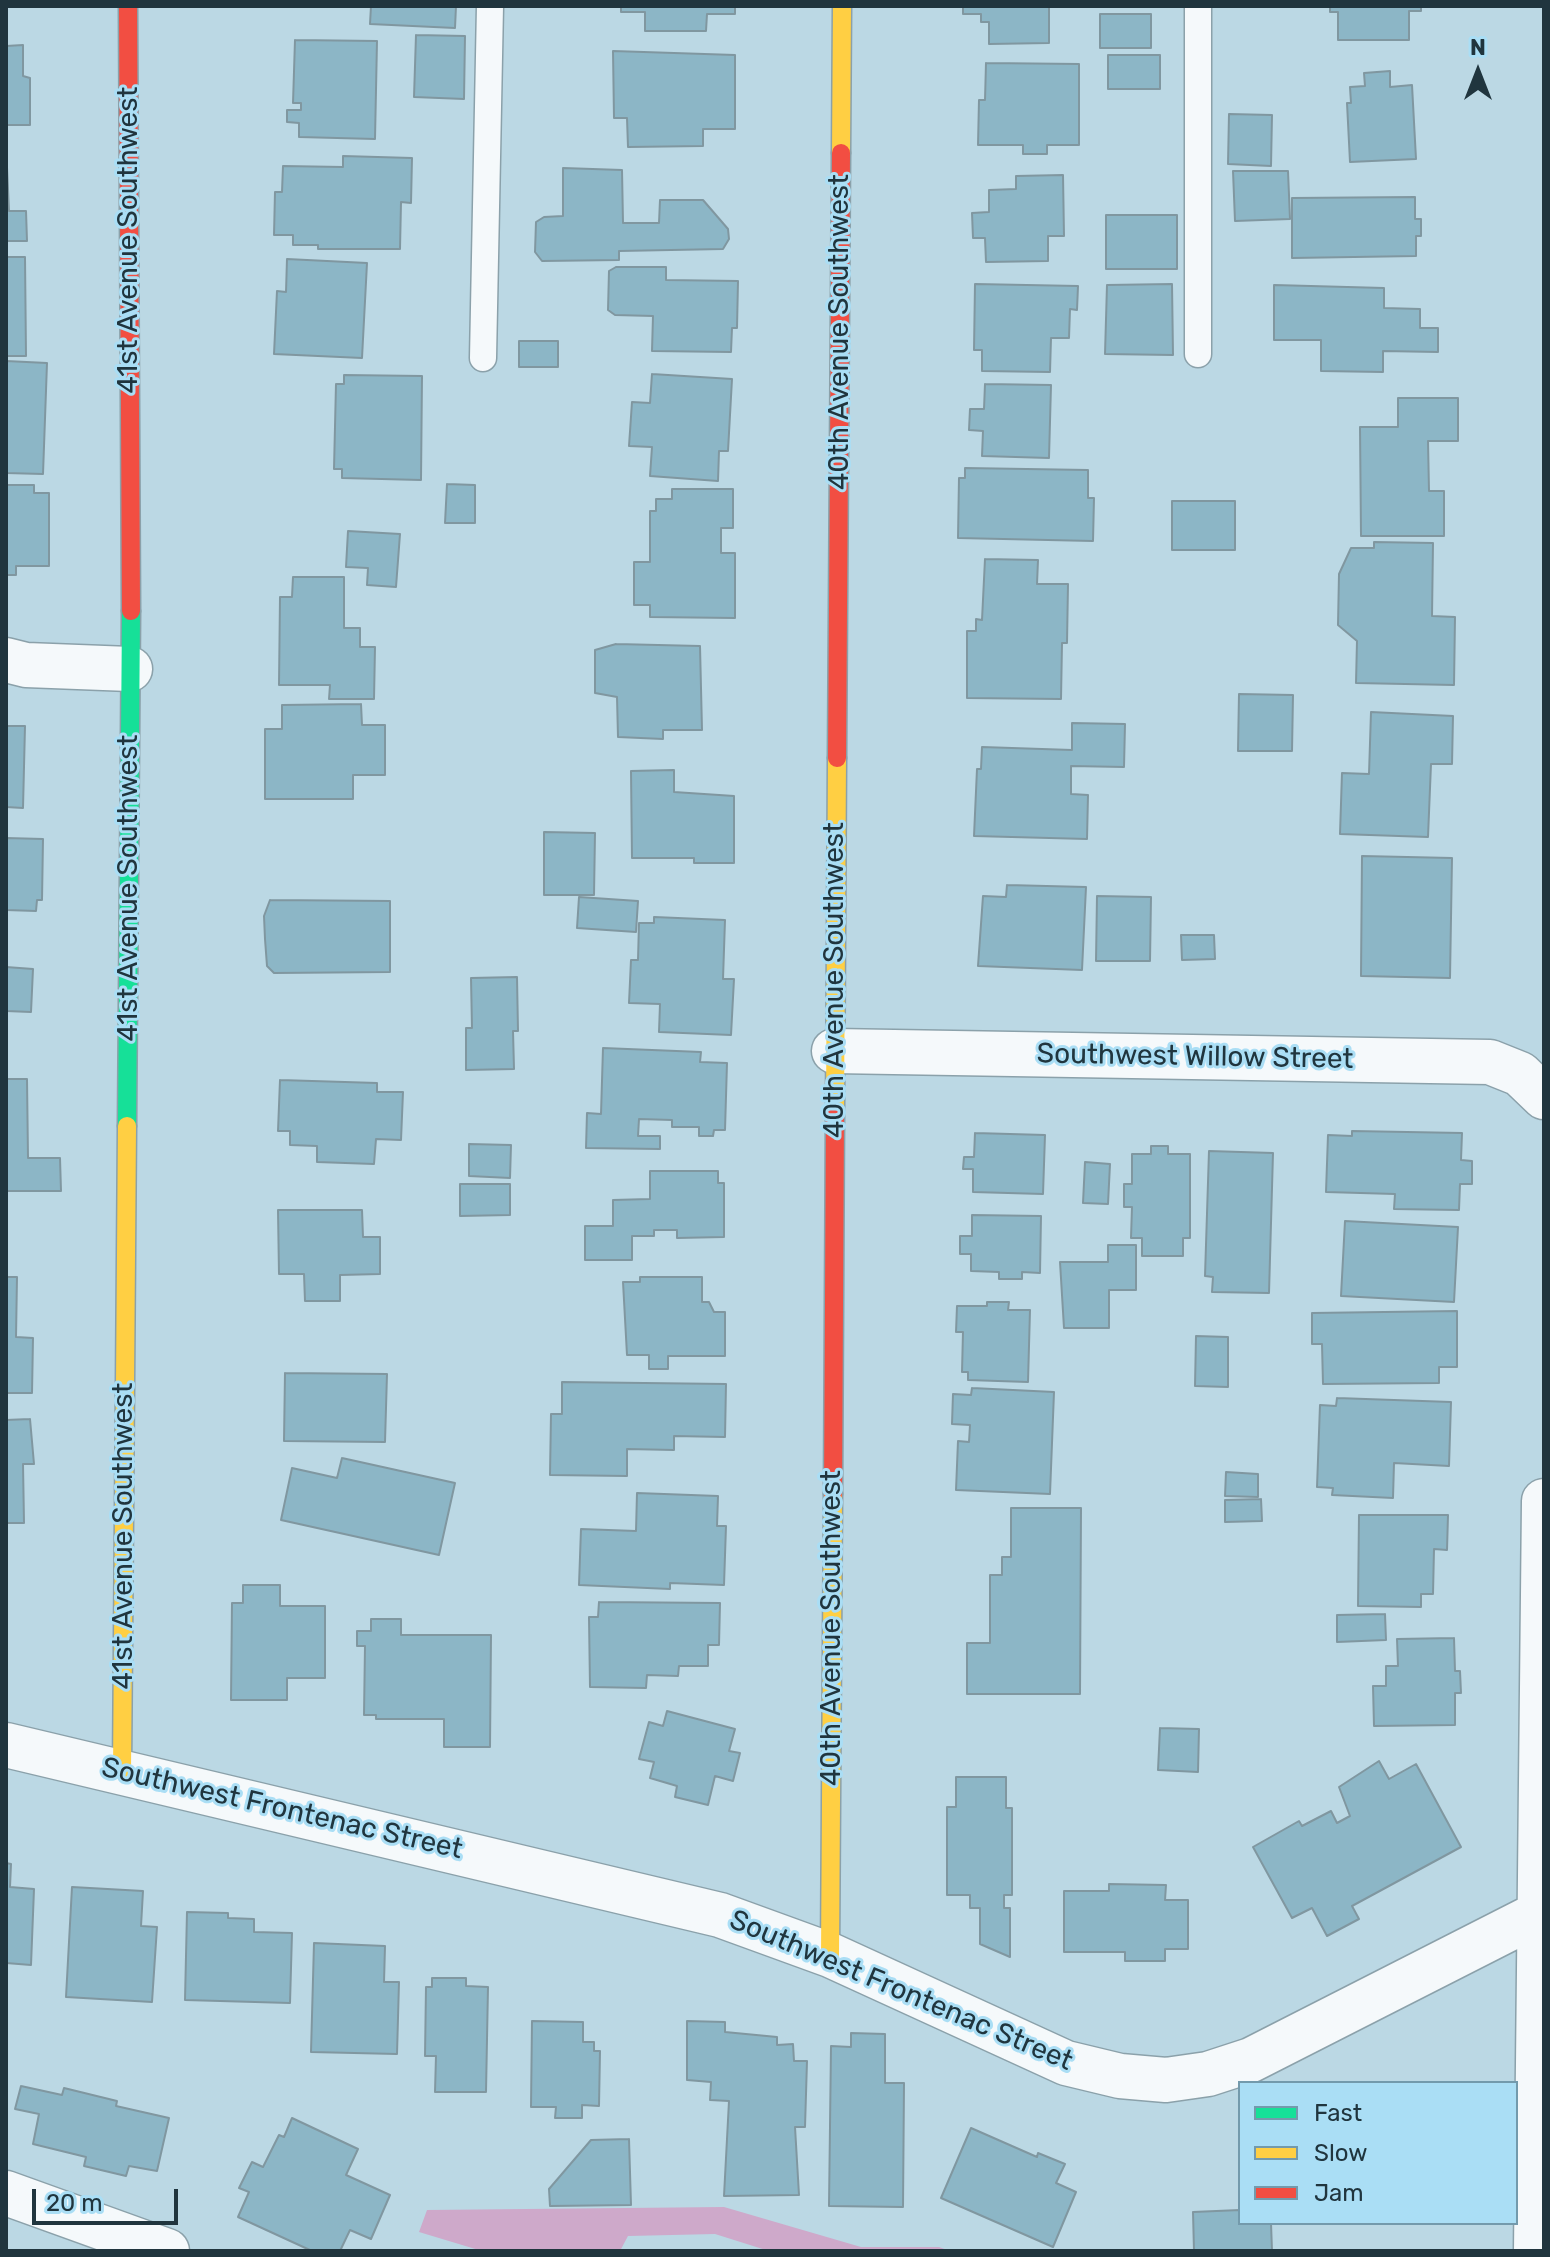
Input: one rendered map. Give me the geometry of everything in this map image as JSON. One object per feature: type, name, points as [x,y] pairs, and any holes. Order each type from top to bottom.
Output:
[{"type":"street","name":"41st Avenue Southwest","points":[[122,1770],[130,669],[128,6]]},
{"type":"street","name":"40th Avenue Southwest","points":[[830,1955],[842,6]]},
{"type":"street","points":[[6,660],[26,665],[130,669]]},
{"type":"street","name":"Southwest Willow Street","points":[[834,1051],[1490,1062],[1520,1074],[1544,1097]]},
{"type":"street","points":[[1536,2251],[1544,1501]]},
{"type":"street","name":"Southwest Frontenac Street","points":[[6,1745],[122,1770],[720,1915],[830,1955],[1066,2063],[1120,2076],[1166,2080],[1208,2074],[1251,2060],[1538,1914]]},
{"type":"street","points":[[6,2193],[167,2251]]},
{"type":"lane","points":[[483,358],[490,6]]},
{"type":"lane","points":[[1198,6],[1198,354]]},
{"type":"shaded area","points":[[724,2207],[861,2247],[939,2247],[950,2251],[769,2251],[715,2234],[628,2236],[620,2251],[482,2251],[419,2232],[427,2210]]},
{"type":"building","points":[[371,6],[456,6],[455,28],[370,24]]},
{"type":"building","points":[[621,6],[735,6],[735,14],[707,14],[706,31],[645,31],[645,12],[621,12]]},
{"type":"building","points":[[963,6],[1049,6],[1049,43],[989,44],[989,22],[981,22],[981,14],[963,14]]},
{"type":"building","points":[[1330,6],[1421,6],[1421,11],[1409,11],[1409,40],[1338,40],[1338,12],[1330,12]]},
{"type":"building","points":[[1100,14],[1151,14],[1151,48],[1100,48]]},
{"type":"building","points":[[416,35],[465,36],[464,99],[414,97]]},
{"type":"building","points":[[295,40],[377,41],[375,139],[299,137],[299,123],[287,122],[287,110],[301,110],[301,103],[293,103]]},
{"type":"building","points":[[23,45],[23,76],[30,78],[30,125],[6,125],[6,46]]},
{"type":"building","points":[[613,51],[735,55],[735,129],[703,129],[703,146],[628,147],[627,118],[614,118]]},
{"type":"building","points":[[1108,55],[1160,55],[1160,89],[1108,89]]},
{"type":"building","points":[[986,63],[1079,64],[1079,145],[1047,145],[1047,154],[1023,154],[1023,145],[978,145],[979,100],[985,100]]},
{"type":"building","points":[[1390,71],[1390,87],[1412,85],[1416,159],[1350,162],[1347,103],[1351,103],[1350,87],[1365,86],[1364,73]]},
{"type":"building","points":[[1229,114],[1272,115],[1271,166],[1228,164]]},
{"type":"building","points":[[6,145],[9,211],[26,211],[27,241],[6,241]]},
{"type":"building","points":[[343,156],[412,158],[411,203],[401,202],[400,249],[318,249],[318,245],[293,245],[293,235],[274,235],[275,192],[282,192],[283,166],[343,167]]},
{"type":"building","points":[[563,168],[622,170],[623,223],[659,223],[660,200],[703,200],[728,229],[729,239],[723,249],[619,251],[619,260],[542,261],[535,252],[536,222],[544,217],[563,216]]},
{"type":"building","points":[[1233,171],[1288,171],[1290,219],[1235,221]]},
{"type":"building","points":[[1063,175],[1064,236],[1048,236],[1048,261],[986,262],[985,238],[973,238],[972,213],[989,212],[989,190],[1016,189],[1016,176]]},
{"type":"building","points":[[1415,197],[1415,219],[1421,219],[1421,236],[1416,236],[1416,256],[1292,258],[1292,198]]},
{"type":"building","points":[[1106,215],[1177,215],[1177,269],[1106,269]]},
{"type":"building","points":[[6,257],[25,257],[26,356],[6,356]]},
{"type":"building","points":[[287,259],[367,263],[362,358],[274,354],[277,291],[286,292]]},
{"type":"building","points":[[616,267],[666,267],[666,280],[738,281],[737,328],[732,328],[731,352],[652,351],[653,316],[615,315],[608,310],[609,271]]},
{"type":"building","points":[[975,284],[1078,286],[1077,310],[1070,309],[1069,338],[1051,338],[1050,372],[982,371],[982,350],[974,350]]},
{"type":"building","points":[[1172,284],[1173,355],[1105,354],[1107,285]]},
{"type":"building","points":[[1274,285],[1384,288],[1384,308],[1420,309],[1420,328],[1438,328],[1438,352],[1383,351],[1383,372],[1321,371],[1321,340],[1274,340]]},
{"type":"building","points":[[519,341],[558,341],[558,367],[519,367]]},
{"type":"building","points":[[6,361],[47,363],[43,474],[6,473]]},
{"type":"building","points":[[652,374],[732,379],[728,451],[719,451],[718,481],[650,476],[652,447],[629,446],[632,402],[650,403]]},
{"type":"building","points":[[344,375],[422,376],[421,480],[342,478],[342,469],[334,469],[336,384],[344,384]]},
{"type":"building","points":[[985,384],[1051,385],[1049,458],[982,456],[983,431],[969,430],[970,409],[984,409]]},
{"type":"building","points":[[1398,398],[1458,398],[1458,441],[1428,441],[1429,491],[1444,491],[1444,536],[1361,536],[1360,427],[1398,427]]},
{"type":"building","points":[[965,468],[1088,470],[1088,498],[1094,498],[1093,541],[958,538],[959,478],[965,478]]},
{"type":"building","points":[[447,484],[475,485],[475,523],[445,523]]},
{"type":"building","points":[[6,485],[34,485],[34,493],[49,493],[49,566],[16,566],[16,575],[6,575]]},
{"type":"building","points":[[672,489],[733,489],[733,528],[721,528],[721,553],[735,553],[735,618],[650,617],[650,605],[634,605],[634,562],[650,562],[650,511],[656,511],[656,499],[672,499]]},
{"type":"building","points":[[1172,501],[1235,501],[1235,550],[1172,550]]},
{"type":"building","points":[[348,531],[400,534],[396,587],[367,585],[368,568],[346,567]]},
{"type":"building","points":[[1374,542],[1433,543],[1432,616],[1455,617],[1454,685],[1356,683],[1357,641],[1338,625],[1339,574],[1351,548],[1374,548]]},
{"type":"building","points":[[985,559],[1038,560],[1037,584],[1068,584],[1067,643],[1062,643],[1061,699],[967,698],[967,631],[976,631],[976,619],[982,620]]},
{"type":"building","points":[[293,577],[344,577],[344,628],[360,628],[360,647],[375,647],[374,699],[329,699],[330,685],[279,685],[280,597],[292,597]]},
{"type":"building","points":[[616,644],[700,646],[702,730],[663,730],[663,739],[618,737],[617,697],[595,693],[595,650]]},
{"type":"building","points":[[1239,694],[1293,695],[1292,751],[1238,751]]},
{"type":"building","points":[[361,704],[362,725],[385,725],[385,775],[353,775],[353,799],[265,799],[265,729],[282,729],[282,705]]},
{"type":"building","points":[[1371,712],[1453,716],[1452,764],[1431,764],[1428,837],[1340,834],[1342,773],[1369,774]]},
{"type":"building","points":[[1072,723],[1125,724],[1124,767],[1071,766],[1071,794],[1088,795],[1087,839],[974,836],[977,769],[981,769],[982,747],[1072,750]]},
{"type":"building","points":[[6,726],[25,726],[23,808],[6,807]]},
{"type":"building","points":[[674,770],[674,792],[734,796],[734,863],[694,863],[694,858],[632,858],[631,771]]},
{"type":"building","points":[[544,832],[595,833],[594,895],[544,895]]},
{"type":"building","points":[[6,838],[43,839],[42,900],[37,900],[36,911],[6,910]]},
{"type":"building","points":[[1362,856],[1452,858],[1450,978],[1361,976]]},
{"type":"building","points":[[1007,885],[1086,887],[1082,970],[978,966],[983,896],[1006,897]]},
{"type":"building","points":[[1097,896],[1151,897],[1150,961],[1096,961]]},
{"type":"building","points":[[579,897],[638,901],[636,932],[577,928]]},
{"type":"building","points":[[270,900],[390,901],[390,972],[274,973],[267,966],[265,939],[264,916]]},
{"type":"building","points":[[654,917],[725,920],[723,979],[734,979],[731,1035],[659,1032],[660,1004],[629,1003],[631,960],[638,960],[639,923],[654,923]]},
{"type":"building","points":[[1181,935],[1214,935],[1215,959],[1182,960]]},
{"type":"building","points":[[6,967],[33,969],[31,1012],[6,1011]]},
{"type":"building","points":[[517,977],[518,1031],[513,1031],[514,1069],[466,1070],[466,1028],[472,1028],[471,978]]},
{"type":"building","points":[[603,1048],[701,1052],[700,1062],[727,1063],[725,1130],[714,1130],[713,1136],[699,1136],[699,1127],[672,1127],[672,1120],[639,1119],[638,1136],[660,1136],[660,1149],[586,1148],[587,1113],[601,1114]]},
{"type":"building","points":[[6,1079],[27,1079],[28,1158],[60,1158],[61,1191],[6,1191]]},
{"type":"building","points":[[280,1080],[377,1083],[377,1092],[403,1092],[401,1140],[376,1139],[374,1164],[317,1162],[317,1146],[290,1145],[290,1131],[278,1131]]},
{"type":"building","points":[[1352,1131],[1462,1133],[1461,1160],[1472,1161],[1472,1184],[1460,1184],[1459,1210],[1394,1209],[1395,1194],[1326,1192],[1328,1135],[1352,1136]]},
{"type":"building","points":[[975,1133],[1045,1135],[1043,1194],[973,1192],[973,1169],[963,1169],[964,1157],[974,1157]]},
{"type":"building","points":[[469,1144],[511,1145],[510,1178],[469,1176]]},
{"type":"building","points":[[1151,1146],[1168,1146],[1168,1154],[1190,1154],[1190,1238],[1183,1238],[1183,1256],[1142,1256],[1142,1238],[1131,1238],[1132,1207],[1124,1207],[1124,1184],[1132,1184],[1132,1154],[1151,1154]]},
{"type":"building","points":[[1209,1151],[1273,1153],[1269,1293],[1212,1292],[1213,1277],[1205,1276]]},
{"type":"building","points":[[1085,1162],[1110,1164],[1108,1204],[1083,1203]]},
{"type":"building","points":[[650,1171],[718,1171],[718,1183],[724,1183],[724,1237],[677,1238],[677,1230],[654,1230],[654,1236],[632,1236],[632,1260],[585,1260],[585,1226],[613,1226],[613,1200],[650,1199]]},
{"type":"building","points":[[460,1184],[510,1184],[510,1215],[460,1216]]},
{"type":"building","points":[[278,1210],[362,1210],[363,1237],[380,1237],[380,1274],[340,1275],[340,1301],[305,1301],[304,1274],[279,1274]]},
{"type":"building","points":[[972,1215],[1041,1216],[1040,1273],[1022,1272],[1022,1279],[999,1279],[999,1272],[971,1271],[971,1254],[960,1254],[960,1236],[972,1236]]},
{"type":"building","points":[[1345,1221],[1458,1227],[1454,1302],[1341,1296]]},
{"type":"building","points":[[1108,1245],[1136,1245],[1136,1290],[1109,1290],[1109,1328],[1064,1328],[1060,1262],[1108,1262]]},
{"type":"building","points":[[6,1277],[17,1277],[16,1337],[33,1338],[32,1393],[6,1393]]},
{"type":"building","points":[[640,1277],[702,1277],[702,1302],[709,1302],[714,1312],[725,1312],[725,1356],[668,1356],[668,1369],[649,1369],[649,1355],[627,1355],[623,1282],[640,1282]]},
{"type":"building","points":[[987,1302],[1009,1302],[1008,1310],[1030,1310],[1028,1382],[968,1380],[968,1372],[962,1372],[963,1332],[956,1332],[957,1306],[987,1306]]},
{"type":"building","points":[[1457,1311],[1457,1367],[1439,1367],[1439,1383],[1323,1384],[1322,1344],[1312,1344],[1312,1313]]},
{"type":"building","points":[[1196,1336],[1228,1337],[1228,1387],[1195,1386]]},
{"type":"building","points":[[285,1373],[387,1374],[385,1442],[284,1441]]},
{"type":"building","points":[[562,1382],[726,1384],[725,1437],[674,1436],[674,1450],[627,1449],[627,1476],[550,1475],[551,1414],[562,1414]]},
{"type":"building","points":[[972,1388],[1054,1392],[1050,1494],[956,1490],[958,1441],[969,1442],[970,1425],[952,1424],[953,1394],[971,1395]]},
{"type":"building","points":[[1337,1398],[1451,1402],[1449,1466],[1394,1463],[1393,1498],[1332,1495],[1333,1488],[1317,1487],[1320,1405],[1336,1406]]},
{"type":"building","points":[[30,1419],[34,1464],[23,1464],[24,1523],[6,1523],[6,1420]]},
{"type":"building","points":[[342,1458],[455,1483],[439,1555],[281,1520],[292,1468],[337,1478]]},
{"type":"building","points":[[1226,1472],[1258,1474],[1258,1497],[1225,1496]]},
{"type":"building","points":[[637,1493],[718,1496],[717,1526],[726,1526],[724,1585],[670,1583],[670,1589],[579,1585],[581,1529],[636,1531]]},
{"type":"building","points":[[1261,1499],[1262,1521],[1225,1522],[1225,1500]]},
{"type":"building","points":[[1011,1508],[1081,1508],[1080,1694],[967,1694],[967,1643],[990,1643],[990,1575],[1002,1575],[1002,1557],[1011,1557]]},
{"type":"building","points":[[1359,1515],[1448,1515],[1447,1550],[1434,1549],[1433,1594],[1421,1594],[1421,1607],[1358,1606]]},
{"type":"building","points":[[243,1585],[280,1585],[280,1606],[325,1606],[325,1678],[287,1678],[287,1700],[231,1700],[232,1603],[243,1603]]},
{"type":"building","points":[[599,1602],[720,1603],[719,1645],[708,1645],[708,1666],[679,1666],[678,1676],[647,1675],[646,1688],[590,1687],[589,1617],[598,1617]]},
{"type":"building","points":[[1385,1614],[1386,1640],[1337,1642],[1337,1615]]},
{"type":"building","points":[[371,1619],[401,1619],[401,1635],[491,1635],[490,1747],[444,1747],[444,1719],[376,1719],[376,1715],[364,1715],[365,1646],[357,1646],[357,1631],[371,1631]]},
{"type":"building","points":[[1454,1638],[1455,1671],[1460,1671],[1461,1693],[1455,1693],[1455,1725],[1374,1726],[1373,1686],[1386,1686],[1386,1666],[1398,1666],[1397,1639]]},
{"type":"building","points":[[667,1711],[735,1729],[729,1751],[740,1753],[733,1781],[715,1776],[708,1805],[675,1797],[677,1786],[650,1778],[654,1762],[639,1759],[649,1722],[663,1726]]},
{"type":"building","points":[[1160,1728],[1199,1729],[1198,1772],[1158,1770]]},
{"type":"building","points":[[1379,1761],[1389,1779],[1416,1764],[1461,1847],[1352,1906],[1359,1919],[1327,1936],[1312,1908],[1292,1918],[1253,1847],[1299,1821],[1302,1826],[1331,1811],[1337,1823],[1350,1816],[1339,1787]]},
{"type":"building","points":[[956,1777],[1006,1777],[1006,1808],[1012,1808],[1012,1895],[1004,1895],[1004,1908],[1010,1908],[1010,1957],[980,1944],[980,1908],[970,1908],[970,1895],[947,1895],[947,1807],[956,1807]]},
{"type":"building","points":[[6,1863],[11,1864],[10,1887],[34,1889],[31,1965],[6,1963]]},
{"type":"building","points":[[1109,1884],[1166,1885],[1165,1900],[1188,1900],[1188,1949],[1165,1949],[1165,1961],[1125,1961],[1125,1952],[1064,1952],[1064,1891],[1109,1891]]},
{"type":"building","points":[[72,1887],[143,1891],[141,1926],[157,1927],[152,2002],[66,1997]]},
{"type":"building","points":[[187,1912],[228,1913],[228,1918],[254,1919],[254,1932],[292,1933],[290,2003],[185,2000]]},
{"type":"building","points":[[314,1943],[385,1946],[384,1982],[399,1982],[397,2054],[311,2052]]},
{"type":"building","points":[[432,1978],[466,1978],[466,1986],[488,1987],[486,2092],[435,2092],[436,2056],[425,2056],[426,1987],[432,1987]]},
{"type":"building","points":[[532,2021],[583,2022],[583,2042],[594,2042],[594,2051],[600,2051],[599,2106],[582,2105],[582,2118],[555,2118],[556,2107],[531,2107]]},
{"type":"building","points":[[687,2021],[725,2022],[725,2032],[777,2037],[777,2045],[793,2044],[794,2061],[807,2061],[805,2127],[795,2127],[799,2195],[724,2196],[729,2101],[710,2100],[711,2082],[687,2080]]},
{"type":"building","points":[[851,2033],[885,2034],[885,2083],[904,2083],[903,2207],[829,2206],[831,2046],[851,2047]]},
{"type":"building","points":[[21,2086],[62,2095],[64,2088],[117,2101],[116,2106],[169,2118],[157,2171],[129,2166],[126,2176],[84,2166],[86,2157],[33,2144],[39,2114],[15,2109]]},
{"type":"building","points":[[292,2118],[358,2149],[346,2175],[390,2195],[371,2239],[350,2230],[340,2251],[312,2251],[238,2217],[249,2192],[239,2188],[252,2162],[263,2167],[279,2135],[284,2137]]},
{"type":"building","points":[[971,2128],[1037,2157],[1038,2153],[1065,2164],[1056,2183],[1076,2192],[1053,2247],[941,2198]]},
{"type":"building","points":[[629,2139],[631,2205],[550,2206],[549,2189],[591,2140]]},
{"type":"building","points":[[1238,2210],[1238,2225],[1271,2225],[1272,2251],[1194,2251],[1193,2212]]},
{"type":"traffic: fast","points":[[127,1126],[131,611]]},
{"type":"traffic: slow","points":[[841,153],[842,6]]},
{"type":"traffic: slow","points":[[835,1111],[837,758]]},
{"type":"traffic: slow","points":[[122,1770],[127,1126]]},
{"type":"traffic: slow","points":[[830,1955],[833,1494]]},
{"type":"traffic: jam","points":[[128,6],[131,611]]},
{"type":"traffic: jam","points":[[837,758],[841,153]]},
{"type":"traffic: jam","points":[[833,1494],[835,1111]]}]
